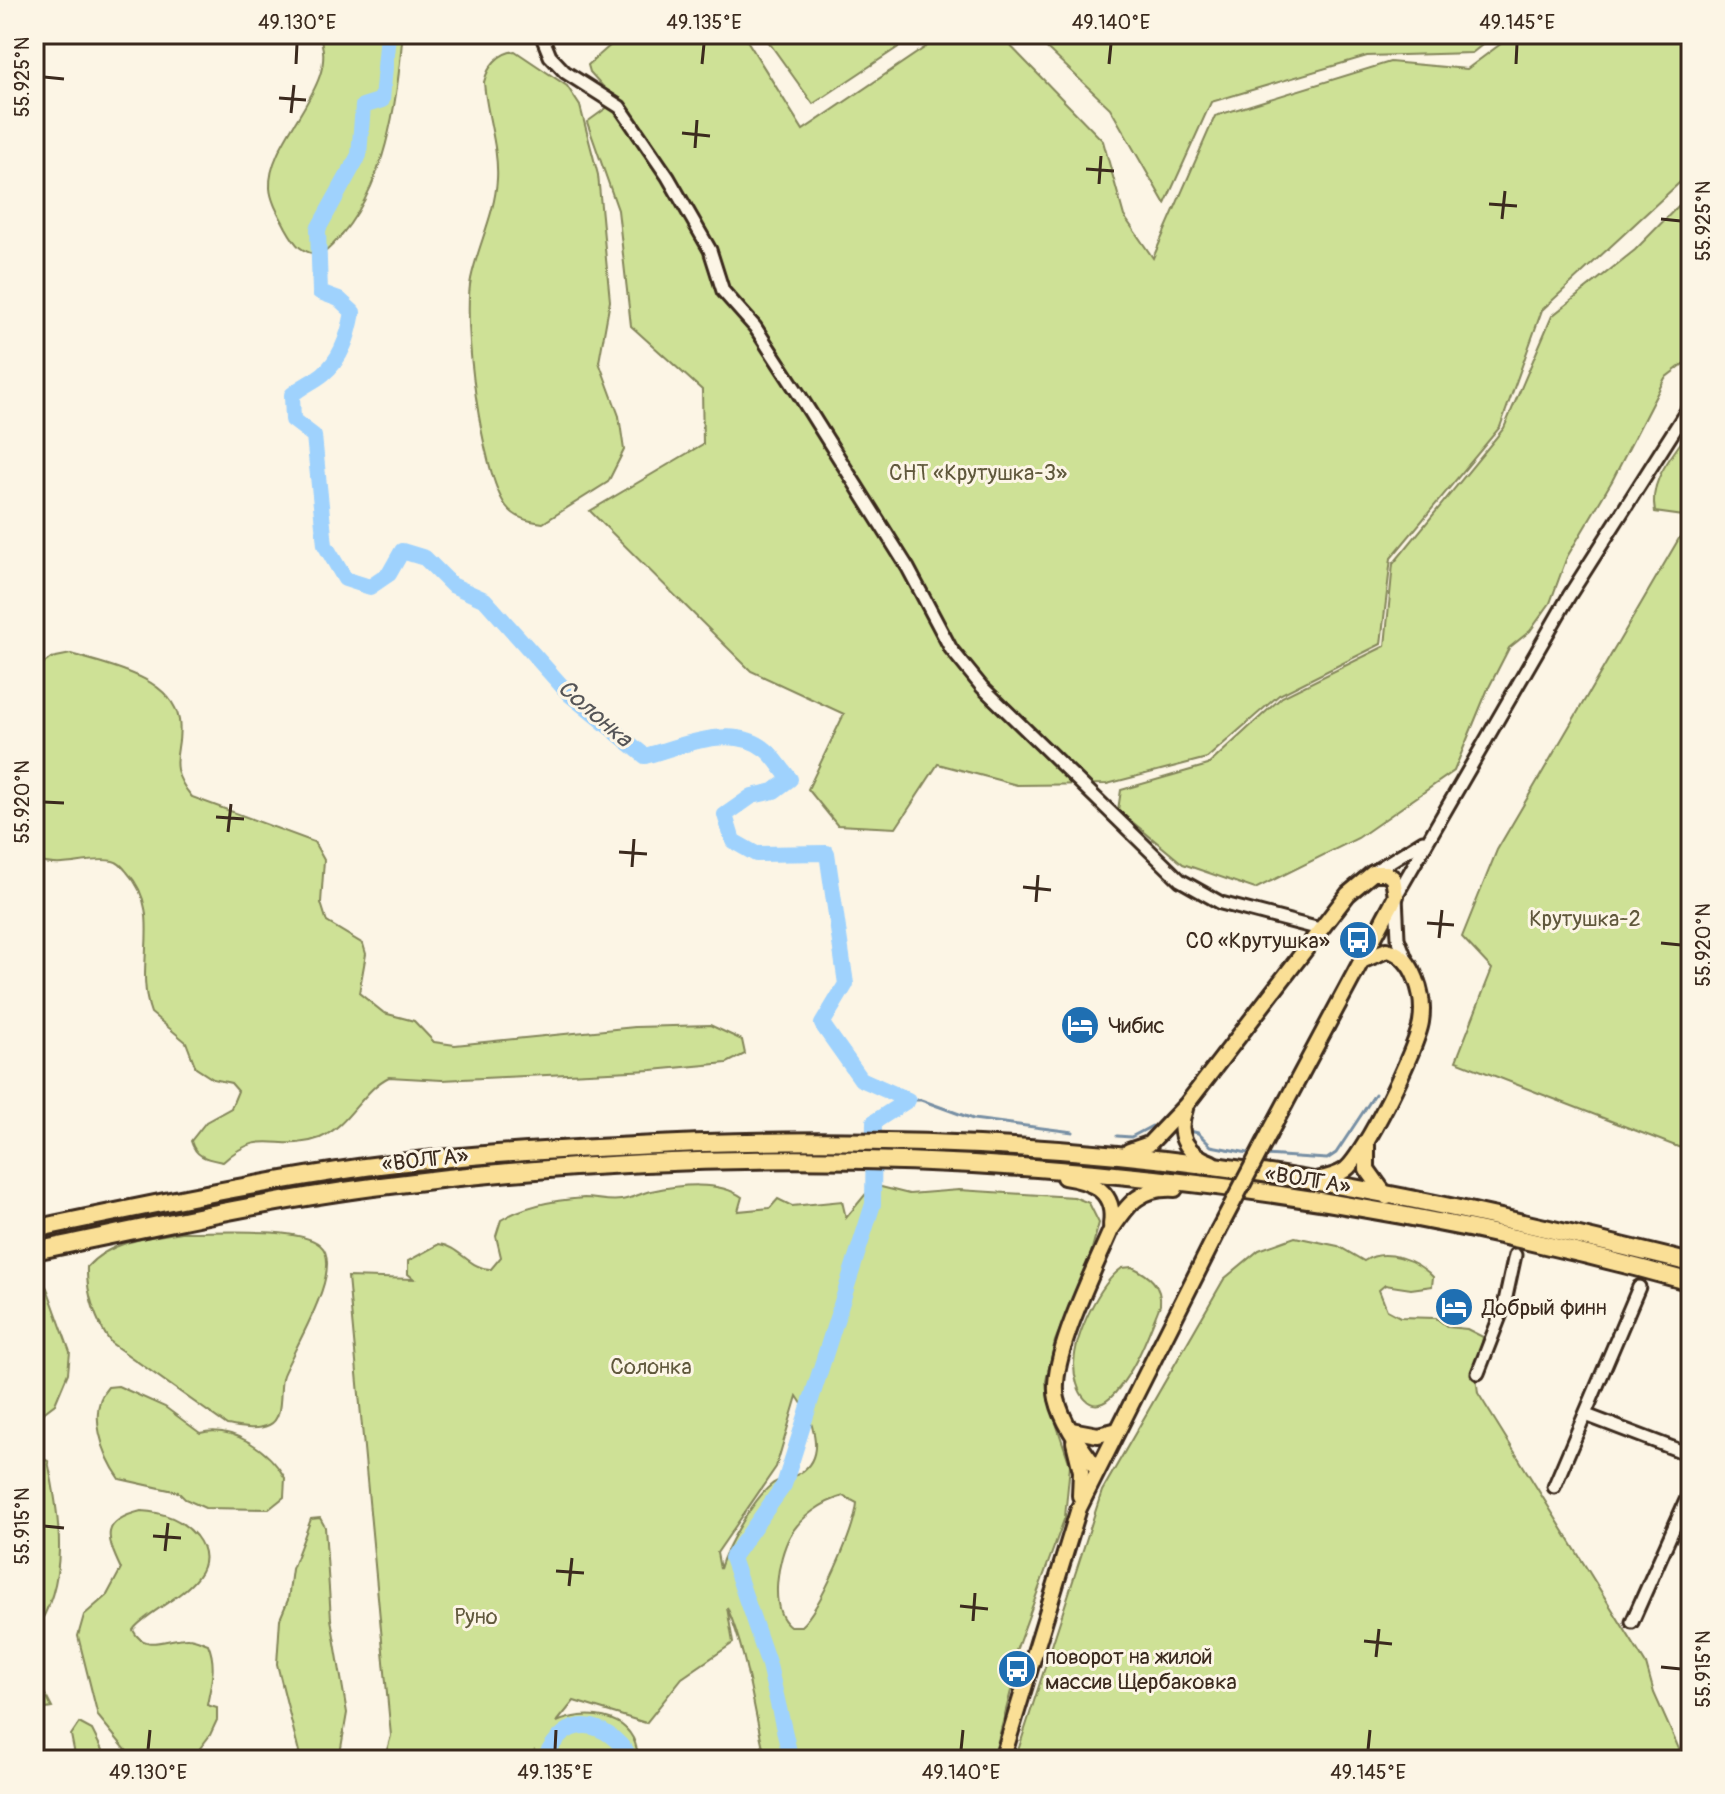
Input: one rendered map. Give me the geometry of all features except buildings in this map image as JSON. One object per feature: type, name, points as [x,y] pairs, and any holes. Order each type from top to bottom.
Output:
[{"type":"highway","name":"«ВОЛГА»","points":[[34,1229],[214,1191],[367,1167],[524,1151],[692,1143],[912,1142],[1211,1163],[1552,1229],[1691,1263]]},
{"type":"highway","name":"«ВОЛГА»","points":[[34,1251],[218,1213],[371,1187],[646,1162],[912,1159],[1214,1187],[1354,1208],[1518,1239],[1691,1282]]},
{"type":"main road","points":[[1002,1760],[1079,1508],[1114,1431],[1396,896],[1393,878],[1386,873],[1373,873],[1348,894],[1186,1105],[1149,1144],[1129,1151]]},
{"type":"main road","points":[[1305,1181],[1342,1172],[1367,1141],[1421,1025],[1420,993],[1407,962],[1387,950],[1360,962]]},
{"type":"main road","points":[[1186,1105],[1181,1123],[1182,1138],[1190,1152],[1211,1163]]},
{"type":"main road","points":[[1367,1141],[1367,1169],[1387,1197]]},
{"type":"main road","points":[[1081,1153],[1129,1151],[1211,1163]]},
{"type":"main road","points":[[1031,1170],[1088,1182],[1101,1189],[1113,1210],[1111,1230]]},
{"type":"main road","points":[[1079,1508],[1081,1471],[1071,1430],[1056,1395],[1057,1370],[1111,1230],[1129,1202],[1147,1190],[1214,1187]]},
{"type":"main road","points":[[1071,1430],[1098,1435],[1114,1431]]},
{"type":"main road","points":[[1071,1430],[1097,1469]]},
{"type":"street","points":[[541,34],[550,56],[574,78],[620,107],[668,177],[710,250],[723,291],[755,327],[908,568],[951,649],[982,687],[1180,880],[1221,903],[1320,929]]},
{"type":"street","points":[[1407,962],[1398,938],[1396,896],[1576,584],[1691,404]]},
{"type":"street","points":[[1373,873],[1427,839]]},
{"type":"street","points":[[1478,1373],[1504,1306],[1515,1255]]},
{"type":"street","points":[[1554,1487],[1639,1287]]},
{"type":"street","points":[[1586,1415],[1691,1455]]},
{"type":"street","points":[[1632,1622],[1691,1489]]},
{"type":"green space","points":[[318,34],[400,34],[402,41],[390,128],[372,184],[359,210],[322,255],[304,250],[296,244],[276,209],[270,188],[272,169],[280,149],[321,72],[323,53]]},
{"type":"green space","name":"СНТ «Крутушка-3»","points":[[609,34],[743,34],[803,130],[945,34],[999,34],[1103,141],[1124,216],[1153,258],[1215,116],[1390,62],[1467,69],[1514,34],[1691,34],[1691,172],[1542,310],[1500,427],[1391,558],[1381,644],[1279,695],[1207,758],[1107,784],[1017,785],[938,764],[896,828],[837,825],[808,789],[844,714],[751,671],[590,511],[703,444],[702,390],[631,326],[618,210],[587,122],[616,101],[590,72],[588,65],[613,43]]},
{"type":"green space","points":[[763,34],[918,34],[813,104]]},
{"type":"green space","points":[[1032,34],[1496,34],[1472,53],[1367,56],[1211,102],[1165,204],[1110,108]]},
{"type":"green space","points":[[515,51],[567,86],[580,106],[598,175],[610,301],[599,362],[619,416],[624,450],[608,482],[543,523],[514,514],[497,488],[482,431],[469,328],[471,279],[493,205],[497,179],[484,82],[495,61]]},
{"type":"green space","points":[[1691,193],[1691,358],[1665,378],[1612,481],[1567,557],[1550,603],[1530,631],[1509,648],[1487,691],[1454,771],[1358,838],[1255,889],[1183,864],[1118,810],[1121,790],[1208,765],[1282,697],[1385,646],[1393,564],[1504,428],[1552,316],[1635,250]]},
{"type":"green space","points":[[1691,427],[1691,517],[1655,512],[1655,488],[1659,477]]},
{"type":"green space","name":"Крутушка-2","points":[[1691,518],[1691,1152],[1456,1061],[1492,969],[1462,937],[1497,850]]},
{"type":"green space","points":[[71,654],[135,675],[164,693],[179,720],[178,775],[192,797],[314,842],[324,860],[321,903],[327,922],[363,944],[366,954],[359,993],[384,1013],[414,1021],[434,1042],[455,1045],[635,1027],[710,1025],[742,1040],[745,1054],[727,1063],[652,1070],[442,1080],[389,1077],[371,1090],[339,1125],[320,1138],[293,1143],[260,1142],[237,1151],[223,1162],[203,1157],[191,1141],[206,1122],[231,1108],[238,1091],[231,1083],[213,1079],[196,1068],[186,1042],[151,1013],[145,976],[147,922],[138,888],[124,868],[115,862],[94,860],[55,864],[34,860],[34,671],[51,658]]},
{"type":"green space","name":"Руно","points":[[698,1185],[722,1188],[742,1197],[738,1211],[770,1208],[778,1199],[792,1206],[842,1201],[846,1218],[873,1185],[909,1194],[959,1190],[1074,1197],[1089,1203],[1099,1223],[1090,1256],[1055,1341],[1046,1381],[1048,1399],[1070,1465],[1065,1517],[1013,1659],[1012,1687],[993,1760],[766,1760],[745,1663],[727,1607],[733,1643],[682,1678],[646,1723],[574,1701],[557,1722],[580,1716],[604,1717],[615,1721],[632,1737],[637,1750],[626,1760],[612,1760],[588,1751],[571,1760],[530,1760],[535,1750],[526,1760],[384,1760],[391,1736],[348,1277],[414,1279],[408,1274],[408,1261],[439,1244],[453,1249],[477,1266],[491,1269],[501,1257],[496,1236],[501,1220],[530,1207],[562,1200],[616,1200],[651,1191]],"holes":[[[797,1396],[814,1435],[813,1456],[800,1473],[774,1483],[756,1501],[741,1524],[720,1569],[717,1553],[776,1467]],[[844,1496],[857,1503],[843,1549],[809,1617],[801,1626],[790,1626],[783,1618],[777,1596],[779,1570],[786,1545],[794,1529],[806,1516]]]},
{"type":"green space","points":[[182,1232],[293,1235],[320,1245],[326,1256],[327,1271],[322,1289],[283,1375],[279,1410],[269,1425],[253,1428],[227,1425],[111,1343],[97,1317],[88,1287],[87,1267],[96,1258],[118,1246],[143,1238]]},
{"type":"green space","points":[[1295,1237],[1338,1246],[1364,1261],[1391,1255],[1418,1265],[1433,1277],[1432,1286],[1411,1289],[1385,1285],[1379,1290],[1387,1310],[1400,1317],[1436,1318],[1448,1327],[1467,1329],[1483,1337],[1476,1376],[1478,1393],[1646,1664],[1654,1693],[1684,1760],[1015,1760],[1102,1491],[1224,1279],[1259,1250]]},
{"type":"green space","points":[[1132,1267],[1157,1286],[1160,1305],[1123,1383],[1106,1401],[1091,1403],[1085,1399],[1077,1384],[1075,1352],[1090,1311],[1105,1286],[1122,1268]]},
{"type":"green space","points":[[34,1271],[47,1288],[70,1352],[68,1373],[55,1404],[42,1414],[34,1413]]},
{"type":"green space","points":[[118,1386],[165,1407],[200,1433],[225,1432],[249,1442],[270,1458],[285,1478],[284,1497],[269,1509],[205,1508],[185,1499],[178,1492],[120,1479],[103,1447],[98,1421],[102,1397],[108,1387]]},
{"type":"green space","points":[[34,1455],[48,1461],[56,1505],[59,1549],[53,1592],[34,1632]]},
{"type":"green space","points":[[141,1511],[178,1521],[196,1536],[204,1552],[203,1566],[196,1579],[133,1630],[138,1637],[150,1643],[188,1638],[208,1644],[213,1667],[207,1705],[217,1708],[217,1720],[191,1760],[134,1760],[98,1716],[78,1636],[84,1615],[107,1595],[121,1569],[110,1539],[113,1525]]},
{"type":"green space","points":[[320,1518],[325,1527],[331,1619],[347,1713],[339,1760],[296,1760],[299,1752],[277,1664],[280,1619],[288,1600],[292,1569],[311,1519]]},
{"type":"green space","points":[[34,1673],[52,1708],[34,1711]]},
{"type":"green space","points":[[79,1723],[92,1730],[107,1760],[76,1760],[71,1735]]},
{"type":"waterway","name":"Солонка","points":[[388,34],[382,100],[363,106],[359,155],[318,229],[320,292],[339,299],[353,312],[349,329],[344,346],[330,368],[292,395],[293,420],[314,436],[325,545],[345,579],[370,587],[389,574],[402,551],[425,558],[452,585],[485,600],[569,694],[645,756],[723,737],[753,742],[769,753],[790,779],[774,791],[752,796],[725,815],[733,841],[756,854],[827,853],[846,984],[822,1024],[861,1079],[908,1100],[874,1122],[873,1204],[784,1485],[732,1558],[769,1665],[791,1760]]},
{"type":"waterway","points":[[1265,1155],[1327,1159],[1336,1153],[1375,1094]]},
{"type":"waterway","points":[[908,1100],[921,1100],[973,1119],[1073,1132]]},
{"type":"waterway","points":[[1117,1136],[1131,1137],[1152,1126]]},
{"type":"waterway","points":[[1190,1131],[1198,1133],[1211,1146],[1253,1154]]},
{"type":"waterway","name":"Солонка","points":[[544,1760],[564,1733],[586,1726],[610,1736],[632,1759]]},
{"type":"place","name":"СО «Крутушка»","points":[[1358,940]]},
{"type":"place","name":"Чибис","points":[[1080,1025]]},
{"type":"place","name":"Добрый финн","points":[[1454,1307]]},
{"type":"place","name":"поворот на жилой массив Щербаковка","points":[[1017,1669]]}]
